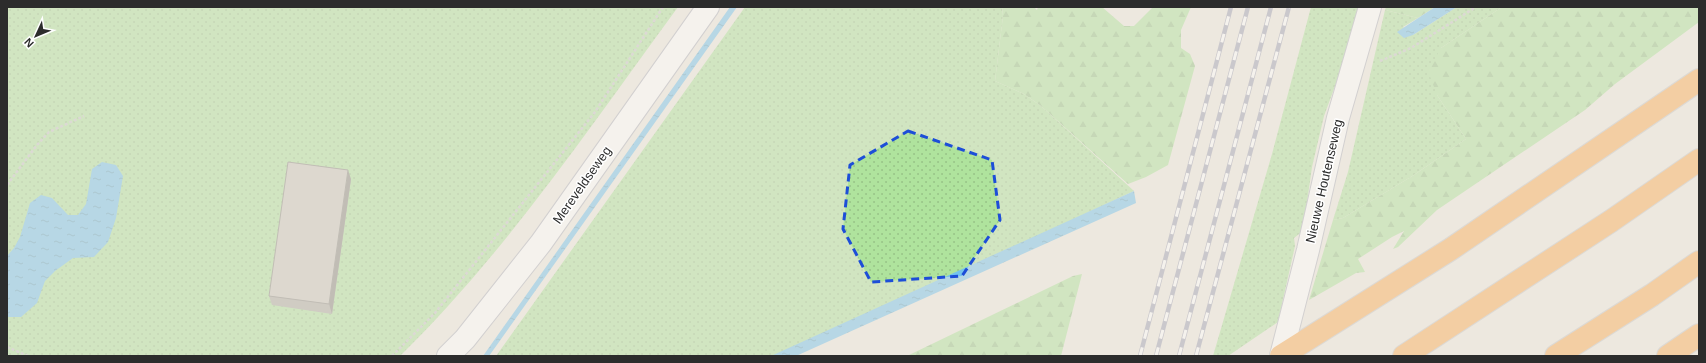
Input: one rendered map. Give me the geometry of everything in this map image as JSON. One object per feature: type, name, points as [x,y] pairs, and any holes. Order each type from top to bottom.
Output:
[{"type":"highway","points":[[1281,356],[1451,249],[1699,80]]},
{"type":"highway","points":[[1404,356],[1611,221],[1699,160]]},
{"type":"highway","points":[[1556,356],[1652,295],[1699,262]]},
{"type":"highway","points":[[1668,356],[1699,335]]},
{"type":"street","name":"Mereveldseweg","points":[[448,356],[465,339],[541,243],[708,7]]},
{"type":"street","name":"Nieuwe Houtenseweg","points":[[1281,356],[1308,250],[1338,118],[1370,7]]},
{"type":"path","points":[[392,356],[435,314],[595,112],[663,7]]},
{"type":"path","points":[[1352,68],[1389,58],[1412,48],[1476,7]]},
{"type":"path","points":[[7,185],[37,144],[49,132],[84,116]]},
{"type":"path","points":[[7,347],[28,356]]},
{"type":"highlighted area","points":[[908,131],[992,160],[1000,220],[962,276],[871,282],[843,229],[850,165]]},
{"type":"green space","points":[[7,7],[678,7],[546,188],[511,232],[439,316],[400,356],[7,356]]},
{"type":"green space","points":[[745,7],[1002,7],[1003,16],[995,81],[1024,94],[1041,106],[1134,191],[783,356],[496,356]]},
{"type":"green space","points":[[1002,7],[1034,7],[1037,10],[1038,7],[1102,7],[1124,26],[1134,26],[1153,7],[1191,7],[1181,30],[1181,48],[1190,54],[1195,66],[1168,165],[1146,177],[1128,184],[1041,106],[1024,94],[995,81],[1003,16]]},
{"type":"green space","points":[[1311,7],[1362,7],[1352,40],[1324,116],[1312,167],[1303,231],[1294,238],[1295,246],[1278,322],[1228,356],[1213,356],[1272,154]]},
{"type":"green space","points":[[1386,7],[1435,7],[1418,18],[1385,10]]},
{"type":"green space","points":[[1457,7],[1502,7],[1441,48],[1437,95],[1466,139],[1414,175],[1343,218],[1333,220],[1348,172],[1385,10],[1418,18],[1403,27],[1413,35]]},
{"type":"green space","points":[[1502,7],[1699,7],[1699,22],[1615,84],[1585,110],[1437,210],[1398,247],[1393,249],[1404,231],[1358,259],[1365,272],[1356,273],[1309,300],[1333,220],[1343,218],[1414,175],[1466,139],[1437,95],[1428,71],[1441,48]]},
{"type":"green space","points":[[1082,274],[1061,356],[907,356],[1073,276]]},
{"type":"water","points":[[730,7],[737,7],[489,356],[483,356]]},
{"type":"water","points":[[1435,7],[1457,7],[1413,35],[1404,38],[1397,32]]},
{"type":"water","points":[[102,162],[116,165],[123,176],[116,218],[108,242],[94,257],[73,258],[55,271],[45,281],[37,303],[21,317],[7,317],[7,256],[14,248],[20,237],[30,203],[41,195],[52,198],[68,215],[78,215],[86,204],[92,169]]},
{"type":"water","points":[[1134,191],[1136,203],[796,356],[771,356]]},
{"type":"building","points":[[288,162],[348,170],[329,304],[269,296]]},
{"type":"railway","points":[[1140,356],[1231,7]]},
{"type":"railway","points":[[1156,356],[1248,7]]},
{"type":"railway","points":[[1179,356],[1271,7]]},
{"type":"railway","points":[[1196,356],[1289,7]]}]
